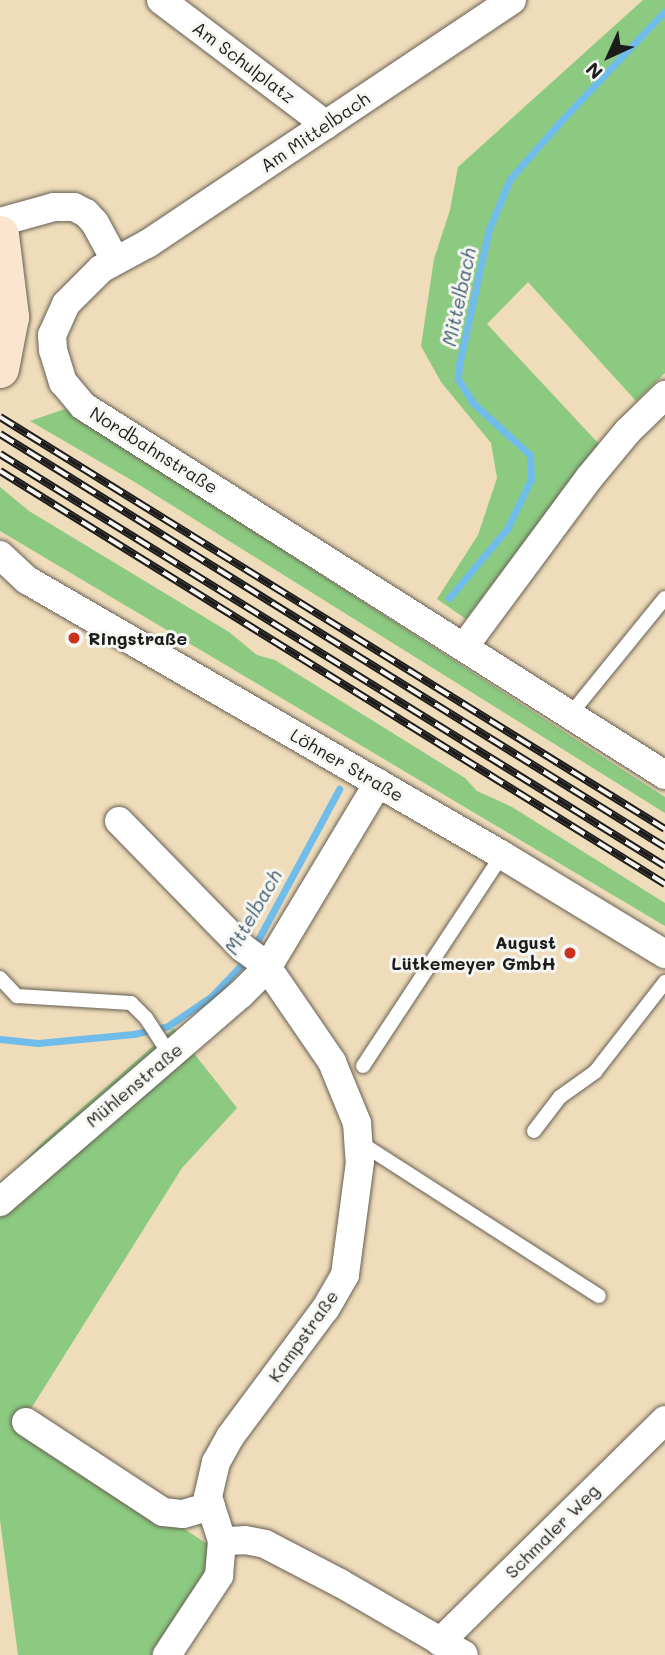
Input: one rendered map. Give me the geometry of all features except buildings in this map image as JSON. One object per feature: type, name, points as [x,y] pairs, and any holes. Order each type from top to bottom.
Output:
[{"type":"street","name":"Am Schulplatz","points":[[162,0],[326,125]]},
{"type":"street","name":"Am Mittelbach","points":[[115,260],[147,244],[512,0]]},
{"type":"street","points":[[0,222],[54,207],[74,207],[86,213],[95,223],[115,260]]},
{"type":"street","points":[[0,235],[10,317],[0,369]]},
{"type":"street","name":"Nordbahnstraße","points":[[115,260],[86,281],[57,320],[53,350],[56,366],[71,396],[665,775]]},
{"type":"street","points":[[464,648],[589,478],[628,432],[665,395]]},
{"type":"street","name":"Löhner Straße","points":[[0,555],[27,580],[502,855],[665,954]]},
{"type":"street","name":"Löhner Straße","points":[[0,572],[27,580]]},
{"type":"street","name":"Mühlenstraße","points":[[0,1202],[258,960],[379,783]]},
{"type":"street","points":[[119,821],[258,960]]},
{"type":"street","name":"Kampstraße","points":[[167,1655],[219,1576],[222,1541],[208,1497],[216,1462],[230,1437],[325,1309],[345,1275],[355,1217],[359,1142],[357,1123],[332,1062],[258,960]]},
{"type":"street","name":"Schmaler Weg","points":[[452,1648],[665,1420]]},
{"type":"street","points":[[26,1422],[163,1511],[183,1514],[211,1506]]},
{"type":"street","points":[[222,1541],[245,1540],[265,1544],[340,1583],[452,1648]]},
{"type":"lane","points":[[569,716],[665,598]]},
{"type":"lane","points":[[363,1066],[502,855]]},
{"type":"lane","points":[[0,978],[17,996],[131,1003],[146,1018],[165,1049]]},
{"type":"lane","points":[[534,1131],[560,1097],[595,1072],[665,982]]},
{"type":"lane","points":[[359,1142],[599,1296]]},
{"type":"green space","points":[[643,0],[665,0],[665,373],[636,401],[528,282],[487,324],[599,444],[466,619],[437,599],[478,535],[497,478],[491,443],[441,382],[421,346],[434,259],[450,210],[458,167]]},
{"type":"green space","points":[[65,409],[665,797],[665,813],[133,481],[30,421]]},
{"type":"green space","points":[[0,487],[29,511],[229,632],[257,655],[275,660],[465,778],[477,791],[512,807],[665,903],[665,926],[0,531]]},
{"type":"green space","points":[[174,1028],[237,1108],[182,1168],[22,1423],[215,1549],[209,1584],[153,1655],[18,1655],[0,1520],[0,1186],[43,1142]]},
{"type":"waterway","name":"Mittelbach","points":[[449,598],[507,529],[531,479],[530,455],[474,404],[458,379],[489,229],[510,179],[665,11]]},
{"type":"waterway","name":"Mttelbach","points":[[253,949],[339,789]]},
{"type":"waterway","name":"Mttelbach","points":[[0,1039],[38,1043],[134,1034],[168,1026],[212,996],[247,959]]},
{"type":"railway","points":[[0,417],[665,829]]},
{"type":"railway","points":[[0,434],[665,847]]},
{"type":"railway","points":[[0,454],[665,866]]},
{"type":"railway","points":[[0,471],[665,884]]},
{"type":"place","name":"Ringstraße","points":[[74,638]]},
{"type":"place","name":"August Lütkemeyer GmbH","points":[[570,953]]}]
